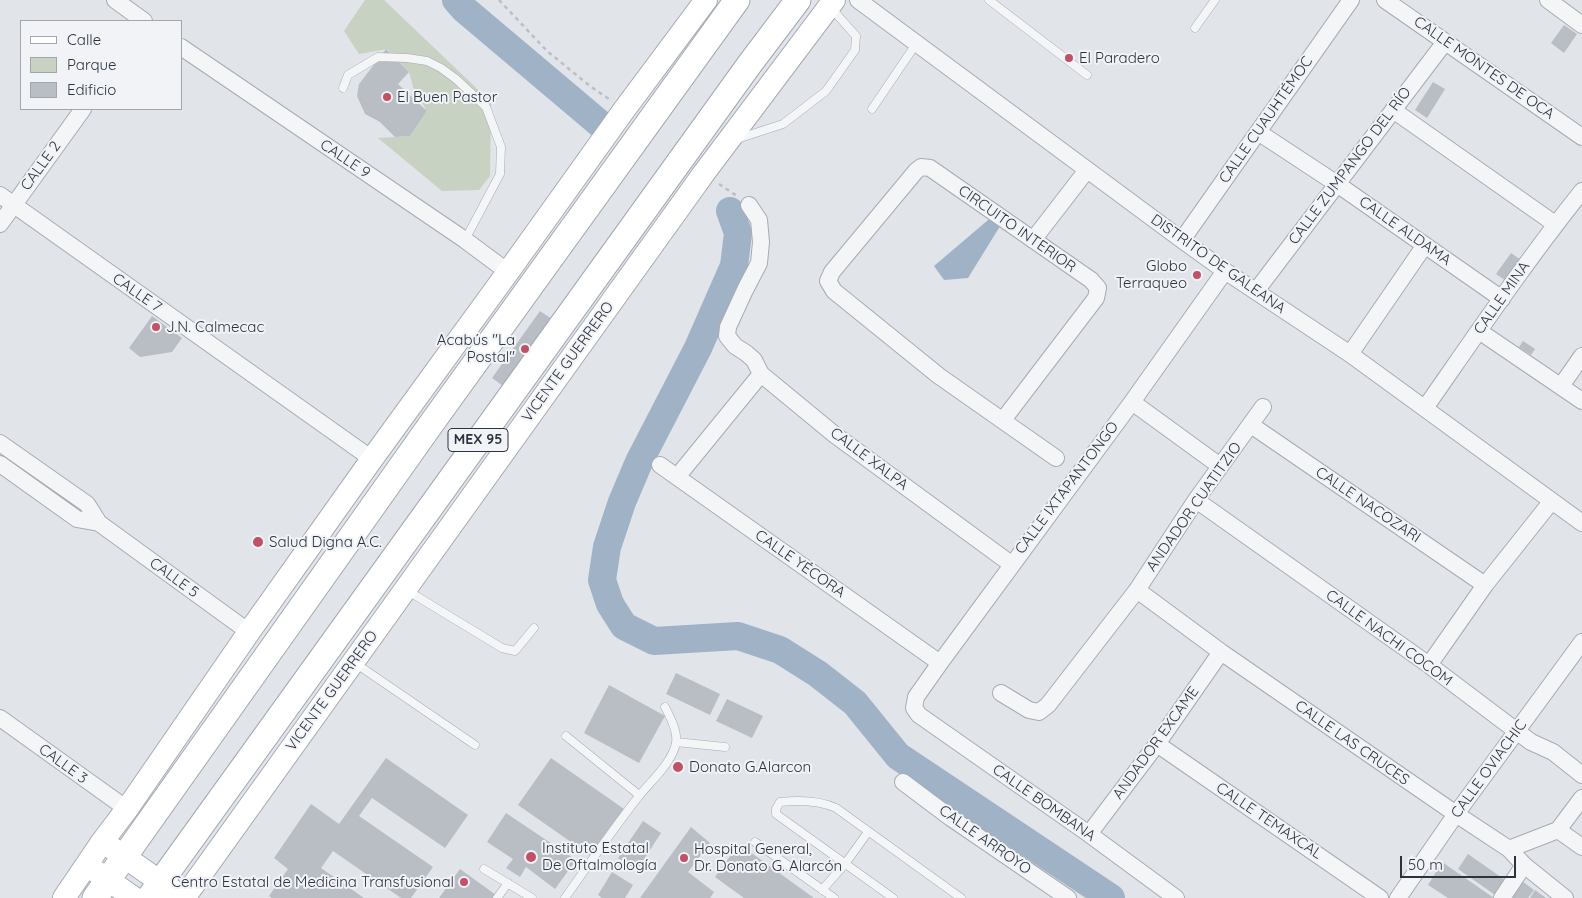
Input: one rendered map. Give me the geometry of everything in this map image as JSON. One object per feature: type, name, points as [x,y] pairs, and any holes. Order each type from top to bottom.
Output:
[{"type":"main road","points":[[64,898],[372,459],[624,110],[706,0]]},
{"type":"main road","name":"MEX 95","points":[[102,889],[434,420],[737,0]]},
{"type":"main road","name":"MEX 95","points":[[154,890],[798,0]]},
{"type":"main road","name":"VICENTE GUERRERO","points":[[184,898],[704,173],[832,3]]},
{"type":"main road","points":[[411,406],[434,420]]},
{"type":"main road","points":[[102,842],[125,857],[154,890],[184,898]]},
{"type":"main road","points":[[87,865],[102,889],[134,898]]},
{"type":"street","points":[[115,0],[143,20]]},
{"type":"street","name":"DISTRITO DE GALEANA","points":[[858,0],[1182,240],[1225,271],[1350,354],[1582,523]]},
{"type":"street","name":"CALLE CUAUHTÉMOC","points":[[1182,240],[1351,0]]},
{"type":"street","name":"CALLE MONTES DE OCA","points":[[1385,0],[1445,42],[1579,129]]},
{"type":"street","points":[[1548,0],[1582,25]]},
{"type":"street","name":"CALLE ZUMPANGO DEL RÍO","points":[[1256,291],[1445,42]]},
{"type":"street","name":"CALLE 9","points":[[182,48],[465,240],[508,272]]},
{"type":"street","name":"CALLE 2","points":[[0,224],[7,200],[82,110]]},
{"type":"street","points":[[1393,110],[1555,224]]},
{"type":"street","name":"CALLE ALDAMA","points":[[1258,132],[1337,184],[1502,299]]},
{"type":"street","name":"CIRCUITO INTERIOR","points":[[921,167],[930,168],[1033,240],[1091,280],[1098,288],[1096,298],[1003,420],[939,376],[834,291],[828,281],[832,272],[921,167]]},
{"type":"street","points":[[1033,240],[1087,170]]},
{"type":"street","name":"CALLE MINA","points":[[1425,408],[1555,224],[1582,191]]},
{"type":"street","name":"CALLE 7","points":[[7,200],[372,459]]},
{"type":"street","name":"CALLE XALPA","points":[[749,205],[759,220],[761,242],[759,263],[728,327],[727,336],[735,346],[754,360],[761,374],[836,435],[1011,564]]},
{"type":"street","points":[[1350,354],[1425,245]]},
{"type":"street","name":"CALLE IXTAPANTONGO","points":[[914,708],[916,697],[940,663],[1132,402],[1225,271]]},
{"type":"street","points":[[1479,331],[1582,401]]},
{"type":"street","points":[[1561,386],[1582,356]]},
{"type":"street","points":[[677,477],[761,374]]},
{"type":"street","points":[[1132,402],[1220,466]]},
{"type":"street","name":"ANDADOR CUATITZIO","points":[[1001,692],[1029,710],[1039,712],[1048,705],[1137,590],[1196,500],[1263,407]]},
{"type":"street","points":[[1003,420],[1056,458]]},
{"type":"street","name":"CALLE NACOZARI","points":[[1251,426],[1485,585]]},
{"type":"street","name":"CALLE 5","points":[[0,443],[87,504],[98,523],[249,632]]},
{"type":"street","name":"CALLE 5","points":[[0,464],[76,519],[98,523]]},
{"type":"street","name":"CALLE YÉCORA","points":[[660,465],[940,663]]},
{"type":"street","name":"CALLE NACHI COCOM","points":[[1196,500],[1429,665],[1531,742],[1553,752],[1582,775]]},
{"type":"street","points":[[1429,665],[1485,585],[1551,502]]},
{"type":"street","name":"CALLE LAS CRUCES","points":[[1137,590],[1221,652],[1509,849],[1524,865],[1565,898]]},
{"type":"street","name":"CALLE OVIACHIC","points":[[1398,898],[1456,814],[1582,642]]},
{"type":"street","name":"ANDADOR EXCAME","points":[[1088,834],[1157,744],[1221,652]]},
{"type":"street","name":"CALLE BOMBANA","points":[[914,708],[919,715],[1176,898]]},
{"type":"street","name":"CALLE 3","points":[[0,718],[127,810]]},
{"type":"street","name":"CALLE TEMAXCAL","points":[[1157,744],[1380,898]]},
{"type":"street","name":"CALLE ARROYO","points":[[903,782],[951,818],[1068,898]]},
{"type":"street","points":[[1509,849],[1558,830],[1582,798]]},
{"type":"street","points":[[1558,830],[1582,847]]},
{"type":"street","points":[[1502,898],[1524,865]]},
{"type":"lane","points":[[990,0],[1087,75]]},
{"type":"lane","points":[[1195,28],[1215,0]]},
{"type":"lane","points":[[726,143],[783,124],[826,91],[855,50],[856,36],[832,3]]},
{"type":"lane","points":[[872,109],[916,44]]},
{"type":"lane","points":[[342,88],[348,75],[378,58],[407,58],[427,61],[440,68],[456,79],[486,107],[501,147],[500,174],[465,240]]},
{"type":"lane","points":[[405,590],[502,648],[515,651],[534,628]]},
{"type":"lane","points":[[353,662],[475,745]]},
{"type":"lane","points":[[565,898],[639,795],[657,776],[670,756],[676,742],[674,727],[665,707]]},
{"type":"lane","points":[[566,736],[639,795]]},
{"type":"lane","points":[[676,742],[725,747]]},
{"type":"lane","points":[[893,898],[776,814],[776,809],[780,802],[796,800],[828,804],[836,808],[961,898]]},
{"type":"lane","points":[[822,890],[845,864],[868,832]]},
{"type":"lane","points":[[755,842],[834,898]]},
{"type":"lane","points":[[484,869],[508,884],[519,895],[532,898]]},
{"type":"lane","points":[[497,898],[508,884]]},
{"type":"path","points":[[499,0],[547,51],[590,86],[624,110]]},
{"type":"path","points":[[704,173],[749,205]]},
{"type":"green space","points":[[365,0],[384,0],[491,102],[490,176],[479,190],[442,191],[378,138],[410,136],[427,111],[414,90],[409,72],[387,49],[359,54],[344,31]]},
{"type":"water","points":[[994,215],[1002,223],[968,278],[944,280],[934,266]]},
{"type":"building","points":[[1564,25],[1577,34],[1564,53],[1551,43]]},
{"type":"building","points":[[386,49],[409,72],[398,84],[427,111],[410,136],[395,137],[380,122],[365,114],[357,96],[359,84]]},
{"type":"building","points":[[1433,82],[1445,89],[1427,118],[1415,110]]},
{"type":"building","points":[[1511,253],[1524,262],[1509,283],[1496,274]]},
{"type":"building","points":[[540,311],[558,323],[510,391],[492,378]]},
{"type":"building","name":"J.N. Calmecac","points":[[152,316],[182,338],[172,352],[140,357],[129,348]]},
{"type":"building","points":[[1523,341],[1535,349],[1531,355],[1519,347]]},
{"type":"building","points":[[676,673],[720,694],[710,715],[666,694]]},
{"type":"building","points":[[609,685],[665,716],[639,763],[584,733]]},
{"type":"building","points":[[727,699],[763,716],[752,738],[716,721]]},
{"type":"building","points":[[386,758],[468,815],[445,848],[372,798],[359,816],[433,867],[411,898],[401,898],[333,851],[321,868],[364,898],[272,898],[269,896],[288,869],[274,858],[311,804],[339,824]]},
{"type":"building","points":[[551,758],[624,809],[591,856],[518,805]]},
{"type":"building","points":[[506,813],[576,860],[555,889],[526,867],[520,877],[506,868],[513,859],[487,842]]},
{"type":"building","points":[[643,821],[661,833],[637,870],[618,858]]},
{"type":"building","name":"Hospital General, Dr. Donato G. Alarcón","points":[[691,827],[710,843],[688,872],[714,892],[710,898],[640,898]]},
{"type":"building","points":[[739,844],[814,898],[744,898],[715,877]]},
{"type":"building","points":[[1468,854],[1508,882],[1498,897],[1458,869]]},
{"type":"building","points":[[1442,862],[1494,898],[1448,898],[1428,885]]},
{"type":"building","name":"Centro Estatal de Medicina Transfusional","points":[[460,869],[496,895],[494,898],[439,898]]},
{"type":"building","points":[[612,872],[633,885],[625,898],[602,898],[598,895]]},
{"type":"building","points":[[1522,881],[1534,890],[1528,898],[1509,898]]},
{"type":"building","points":[[1535,890],[1546,898],[1530,898]]},
{"type":"waterway","points":[[456,0],[464,9],[599,123]]},
{"type":"waterway","points":[[730,211],[738,233],[734,266],[698,348],[639,462],[622,502],[607,547],[602,580],[610,604],[624,626],[654,641],[738,636],[780,650],[818,674],[855,703],[898,756],[1111,898]]},
{"type":"place","name":"El Paradero","points":[[1069,58]]},
{"type":"place","name":"El Buen Pastor","points":[[387,97]]},
{"type":"place","name":"Globo Terraqueo","points":[[1197,275]]},
{"type":"place","name":"J.N. Calmecac","points":[[156,327]]},
{"type":"place","name":"Acabús \"La Postal\"","points":[[525,349]]},
{"type":"place","name":"Salud Digna A.C.","points":[[258,542]]},
{"type":"place","name":"Donato G.Alarcon","points":[[678,767]]},
{"type":"place","name":"Instituto Estatal De Oftalmología","points":[[531,857]]},
{"type":"place","name":"Hospital General, Dr. Donato G. Alarcón","points":[[684,858]]},
{"type":"place","name":"Centro Estatal de Medicina Transfusional","points":[[464,882]]}]
